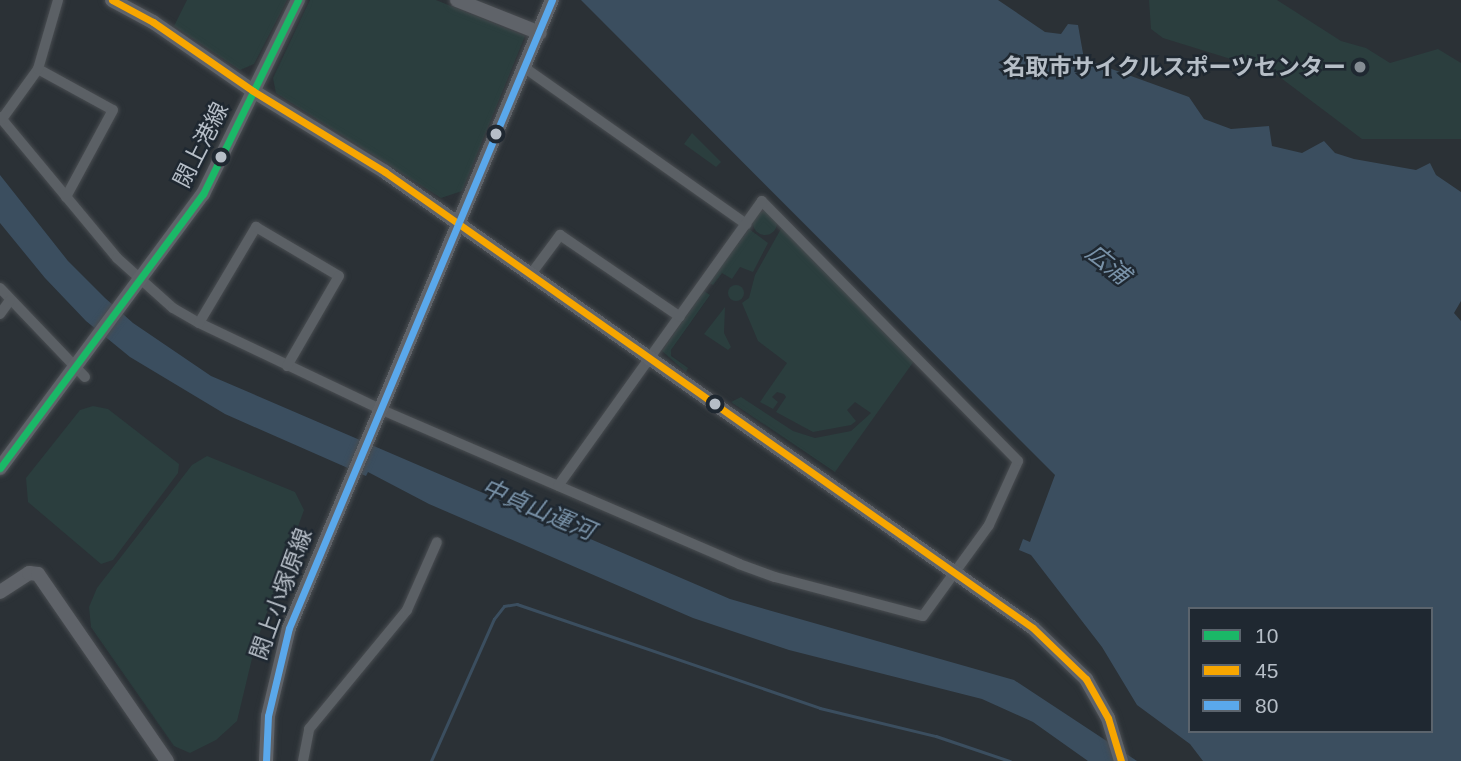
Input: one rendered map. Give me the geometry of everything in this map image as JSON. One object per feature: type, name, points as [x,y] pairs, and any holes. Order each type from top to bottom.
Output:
[{"type":"street","points":[[58,0],[38,69],[1,118],[66,197],[142,280],[199,323],[288,366],[382,410],[558,486],[751,568],[923,616],[989,525],[1018,461],[762,201],[558,486]]},
{"type":"street","points":[[112,0],[153,22],[253,92],[385,172],[955,571],[1068,659],[1086,679],[1113,730],[1121,761]]},
{"type":"street","name":"閖上港線","points":[[80,373],[90,349],[203,194],[298,0]]},
{"type":"street","points":[[457,0],[540,33]]},
{"type":"street","points":[[382,410],[552,0]]},
{"type":"street","points":[[525,68],[746,223]]},
{"type":"street","points":[[38,69],[113,110],[66,197]]},
{"type":"street","points":[[199,323],[256,227],[339,276],[288,366]]},
{"type":"street","points":[[531,274],[560,234],[680,317]]},
{"type":"street","points":[[0,288],[80,373],[1,464]]},
{"type":"street","points":[[0,314],[10,300]]},
{"type":"street","name":"閖上小塚原線","points":[[266,761],[268,716],[289,628],[382,410]]},
{"type":"street","points":[[303,761],[309,729],[407,610],[437,542]]},
{"type":"street","points":[[0,592],[29,573],[38,574],[167,761]]},
{"type":"shaded area","points":[[187,0],[287,0],[254,64],[240,70],[174,26]]},
{"type":"shaded area","points":[[310,0],[436,0],[525,36],[462,191],[441,198],[276,93],[273,78]]},
{"type":"shaded area","name":"名取市サイクルスポーツセンター","points":[[1149,0],[1277,0],[1341,41],[1366,48],[1390,63],[1438,49],[1461,63],[1461,139],[1362,139],[1273,72],[1163,38],[1151,29]]},
{"type":"shaded area","points":[[692,133],[721,162],[716,167],[684,144]]},
{"type":"shaded area","points":[[765,211],[776,218],[777,223],[770,234],[765,235],[754,228],[753,223],[760,212]]},
{"type":"shaded area","points":[[782,227],[914,361],[835,472],[731,402],[741,397],[793,431],[815,438],[851,431],[871,413],[855,402],[847,410],[856,421],[851,425],[813,432],[776,412],[786,397],[784,394],[777,392],[772,397],[778,402],[773,409],[760,402],[787,363],[758,341],[742,303],[749,298],[755,275]]},
{"type":"shaded area","points":[[749,229],[768,243],[753,272],[740,267],[732,279],[722,273],[713,285],[709,283]]},
{"type":"shaded area","points":[[733,285],[739,285],[744,293],[742,299],[733,301],[728,296],[728,290]]},
{"type":"shaded area","points":[[704,291],[710,295],[671,350],[671,356],[688,368],[686,372],[662,351]]},
{"type":"shaded area","points":[[725,307],[724,333],[731,347],[728,350],[704,334]]},
{"type":"shaded area","points":[[93,406],[108,409],[179,464],[178,473],[113,560],[101,564],[28,502],[26,478],[80,410]]},
{"type":"shaded area","points":[[207,456],[295,492],[304,510],[255,646],[237,721],[216,740],[190,753],[174,746],[91,627],[89,607],[97,588],[192,465]]},
{"type":"water","name":"広浦","points":[[581,0],[998,0],[1045,32],[1061,34],[1068,24],[1078,25],[1084,59],[1189,97],[1204,119],[1231,129],[1269,126],[1272,146],[1302,153],[1324,141],[1335,153],[1354,159],[1416,170],[1430,163],[1436,175],[1461,192],[1461,301],[1454,313],[1461,321],[1461,761],[1203,761],[1190,744],[1137,705],[1102,647],[1031,555],[1019,550],[1023,539],[1030,542],[1055,475]]},
{"type":"water","points":[[0,175],[68,261],[105,298],[133,323],[211,376],[730,599],[1014,680],[1137,761],[1088,761],[1033,722],[982,699],[789,650],[693,618],[429,504],[368,472],[366,476],[225,414],[130,357],[86,321],[45,278],[0,223]]},
{"type":"waterway","points":[[431,761],[494,619],[504,606],[517,604],[820,708],[936,736],[1010,761]]},
{"type":"transit line","name":"45","points":[[112,0],[153,22],[253,91],[385,172],[1033,628],[1086,679],[1108,718],[1121,761]]},
{"type":"transit line","name":"10","points":[[0,468],[203,194],[298,0]]},
{"type":"transit line","name":"80","points":[[266,761],[268,716],[289,628],[552,0]]},
{"type":"place","name":"名取市サイクルスポーツセンター","points":[[1360,67]]},
{"type":"water label","name":"中貞山運河","points":[[538,509]]}]
